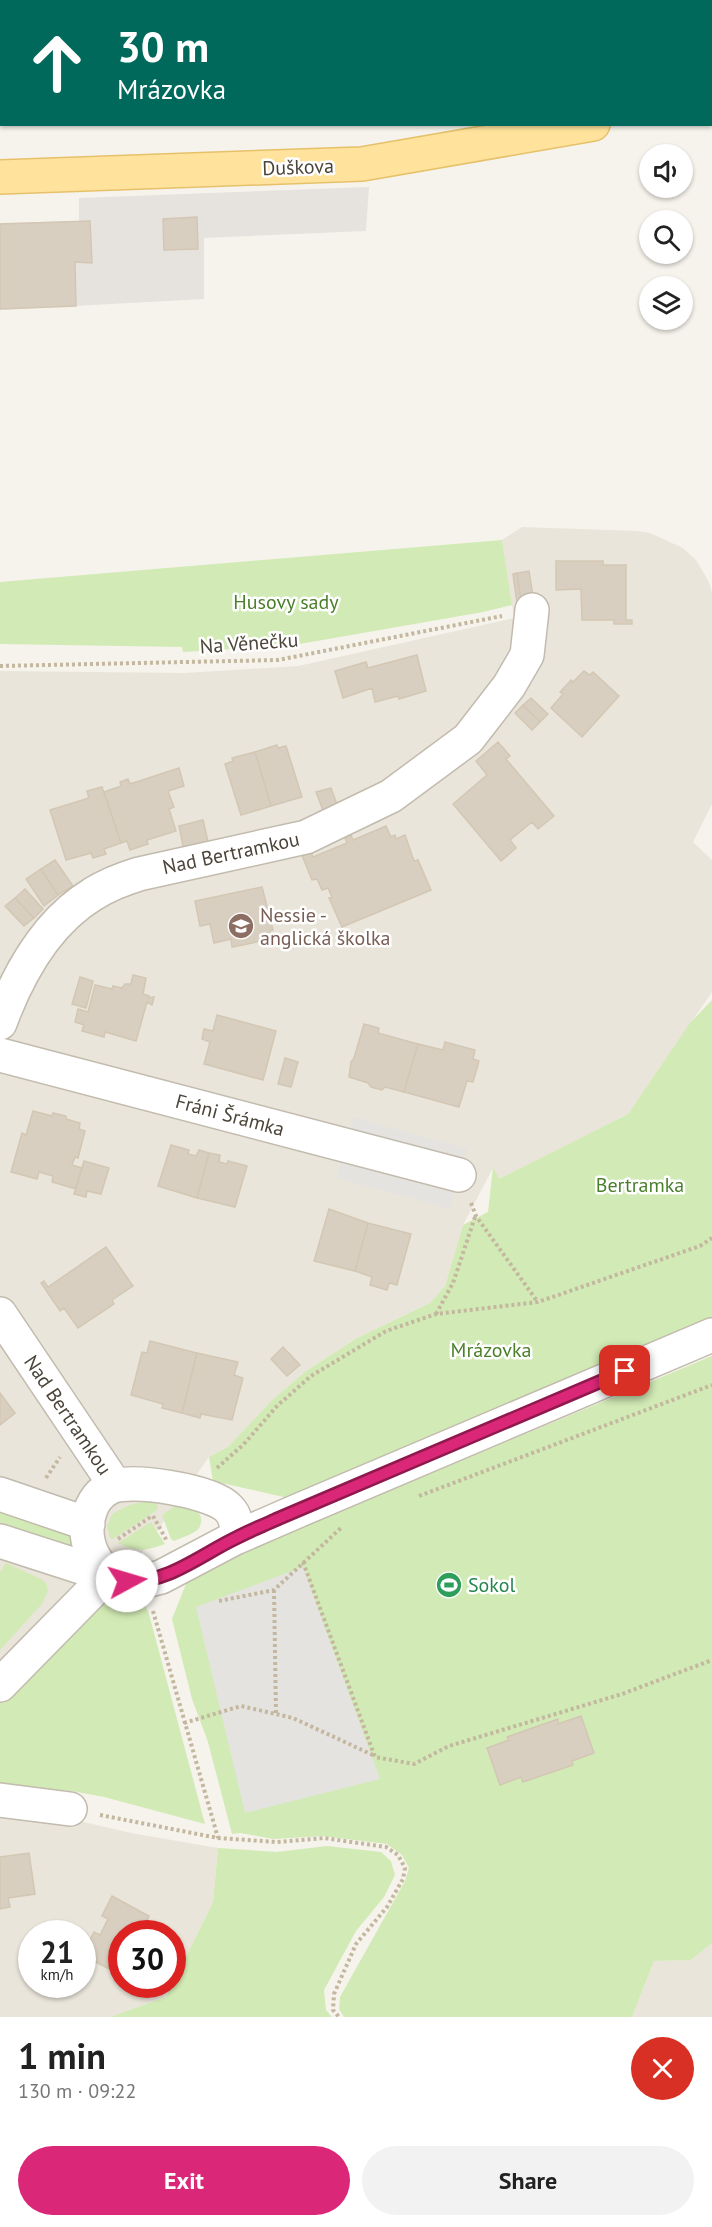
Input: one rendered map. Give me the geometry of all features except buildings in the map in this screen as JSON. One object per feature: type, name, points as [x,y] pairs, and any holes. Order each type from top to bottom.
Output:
[{"type":"main road","name":"Duškova","points":[[0,177],[362,164],[581,126]]},
{"type":"street","name":"Nad Bertramkou","points":[[0,1023],[11,993],[39,946],[70,912],[92,894],[117,882],[162,868],[306,837],[391,796],[468,739],[509,686],[527,655],[531,610]]},
{"type":"street","name":"Fráni Šrámka","points":[[0,1054],[459,1175]]},
{"type":"street","name":"Nad Bertramkou","points":[[0,1314],[115,1485],[95,1499],[88,1524],[88,1542],[94,1559],[108,1575]]},
{"type":"street","points":[[0,1541],[127,1581],[145,1581],[186,1565],[235,1538],[712,1335]]},
{"type":"street","points":[[115,1485],[141,1485],[190,1492],[213,1498],[229,1508],[236,1522],[235,1538]]},
{"type":"street","points":[[0,1494],[88,1524]]},
{"type":"street","points":[[0,1685],[108,1575]]},
{"type":"street","points":[[0,1800],[70,1809]]},
{"type":"path","name":"Na Věnečku","points":[[0,666],[278,660],[531,610]]},
{"type":"path","points":[[459,1175],[476,1216],[537,1302]]},
{"type":"path","points":[[436,1314],[453,1283],[476,1216]]},
{"type":"path","points":[[190,1492],[243,1445],[278,1405],[311,1376],[386,1331],[436,1314],[537,1302],[700,1246],[712,1238]]},
{"type":"path","points":[[413,1498],[712,1385]]},
{"type":"path","points":[[115,1541],[160,1510]]},
{"type":"path","points":[[153,1515],[168,1543]]},
{"type":"path","points":[[219,1601],[274,1590],[346,1524]]},
{"type":"path","points":[[303,1562],[375,1756]]},
{"type":"path","points":[[145,1581],[218,1838]]},
{"type":"path","points":[[274,1590],[276,1714]]},
{"type":"path","points":[[184,1723],[241,1706],[293,1718],[375,1756],[414,1764],[449,1746],[622,1694],[712,1660]]},
{"type":"path","points":[[70,1809],[218,1838],[276,1842],[324,1838],[386,1847],[398,1855],[405,1868],[403,1880],[387,1907],[356,1944],[334,1994],[333,2010],[339,2017]]},
{"type":"shaded area","points":[[369,187],[366,231],[204,238],[204,299],[0,310],[0,223],[79,221],[79,198]]},
{"type":"shaded area","points":[[522,527],[650,533],[683,548],[696,560],[709,582],[712,593],[712,804],[693,842],[712,860],[712,992],[628,1114],[498,1180],[493,1168],[463,1225],[445,1286],[430,1303],[357,1338],[306,1371],[272,1400],[228,1447],[209,1457],[112,1595],[85,1616],[0,1697],[0,671],[185,673],[298,666],[514,618],[502,540]]},
{"type":"shaded area","points":[[353,1117],[467,1149],[450,1209],[336,1178]]},
{"type":"shaded area","points":[[303,1567],[380,1779],[245,1813],[196,1607]]},
{"type":"shaded area","points":[[0,1809],[75,1820],[131,1833],[218,1848],[213,1902],[186,1957],[186,1920],[108,1920],[108,1998],[163,1998],[110,2017],[0,2017]]},
{"type":"shaded area","points":[[712,1943],[712,2017],[632,2017],[654,1961],[691,1960]]},
{"type":"green space","name":"Husovy sady","points":[[502,540],[512,605],[483,612],[294,645],[183,652],[182,647],[0,644],[0,582]]},
{"type":"green space","name":"Mrázovka","points":[[712,1000],[712,1350],[288,1498],[213,1481],[209,1457],[228,1447],[272,1400],[306,1371],[357,1338],[430,1303],[445,1286],[463,1225],[488,1212],[493,1167],[499,1179],[628,1114],[690,1023]]},
{"type":"green space","name":"Sokol","points":[[712,1356],[712,1943],[691,1960],[654,1961],[632,2017],[344,2017],[339,2009],[340,1997],[405,1881],[409,1868],[402,1855],[387,1844],[323,1836],[274,1839],[240,1833],[232,1834],[208,1742],[192,1699],[172,1619],[190,1574]]},
{"type":"green space","points":[[144,1502],[158,1505],[157,1510],[113,1539],[110,1538],[107,1526],[112,1514],[129,1505]]},
{"type":"green space","points":[[0,1503],[65,1525],[73,1537],[70,1550],[0,1535]]},
{"type":"green space","points":[[177,1505],[197,1512],[201,1523],[196,1531],[174,1541],[171,1539],[162,1515]]},
{"type":"green space","points":[[151,1522],[165,1544],[142,1550],[118,1543]]},
{"type":"green space","points":[[6,1563],[41,1579],[46,1583],[48,1591],[42,1604],[0,1650],[0,1572]]},
{"type":"green space","points":[[132,1594],[144,1602],[149,1614],[205,1824],[104,1797],[72,1791],[0,1786],[0,1697],[85,1616],[112,1595]]},
{"type":"green space","points":[[327,1846],[381,1852],[391,1861],[395,1875],[384,1897],[356,1931],[324,1990],[326,2010],[332,2017],[110,2017],[163,1998],[186,1998],[186,1957],[213,1902],[218,1848],[277,1852]]},
{"type":"place","name":"Nessie - anglická školka","points":[[241,926]]},
{"type":"place","name":"Sokol","points":[[449,1585]]},
{"type":"route","points":[[127,1581],[145,1581],[161,1576],[275,1520],[625,1371]]},
{"type":"park label","name":"Bertramka","points":[[640,1185]]}]
